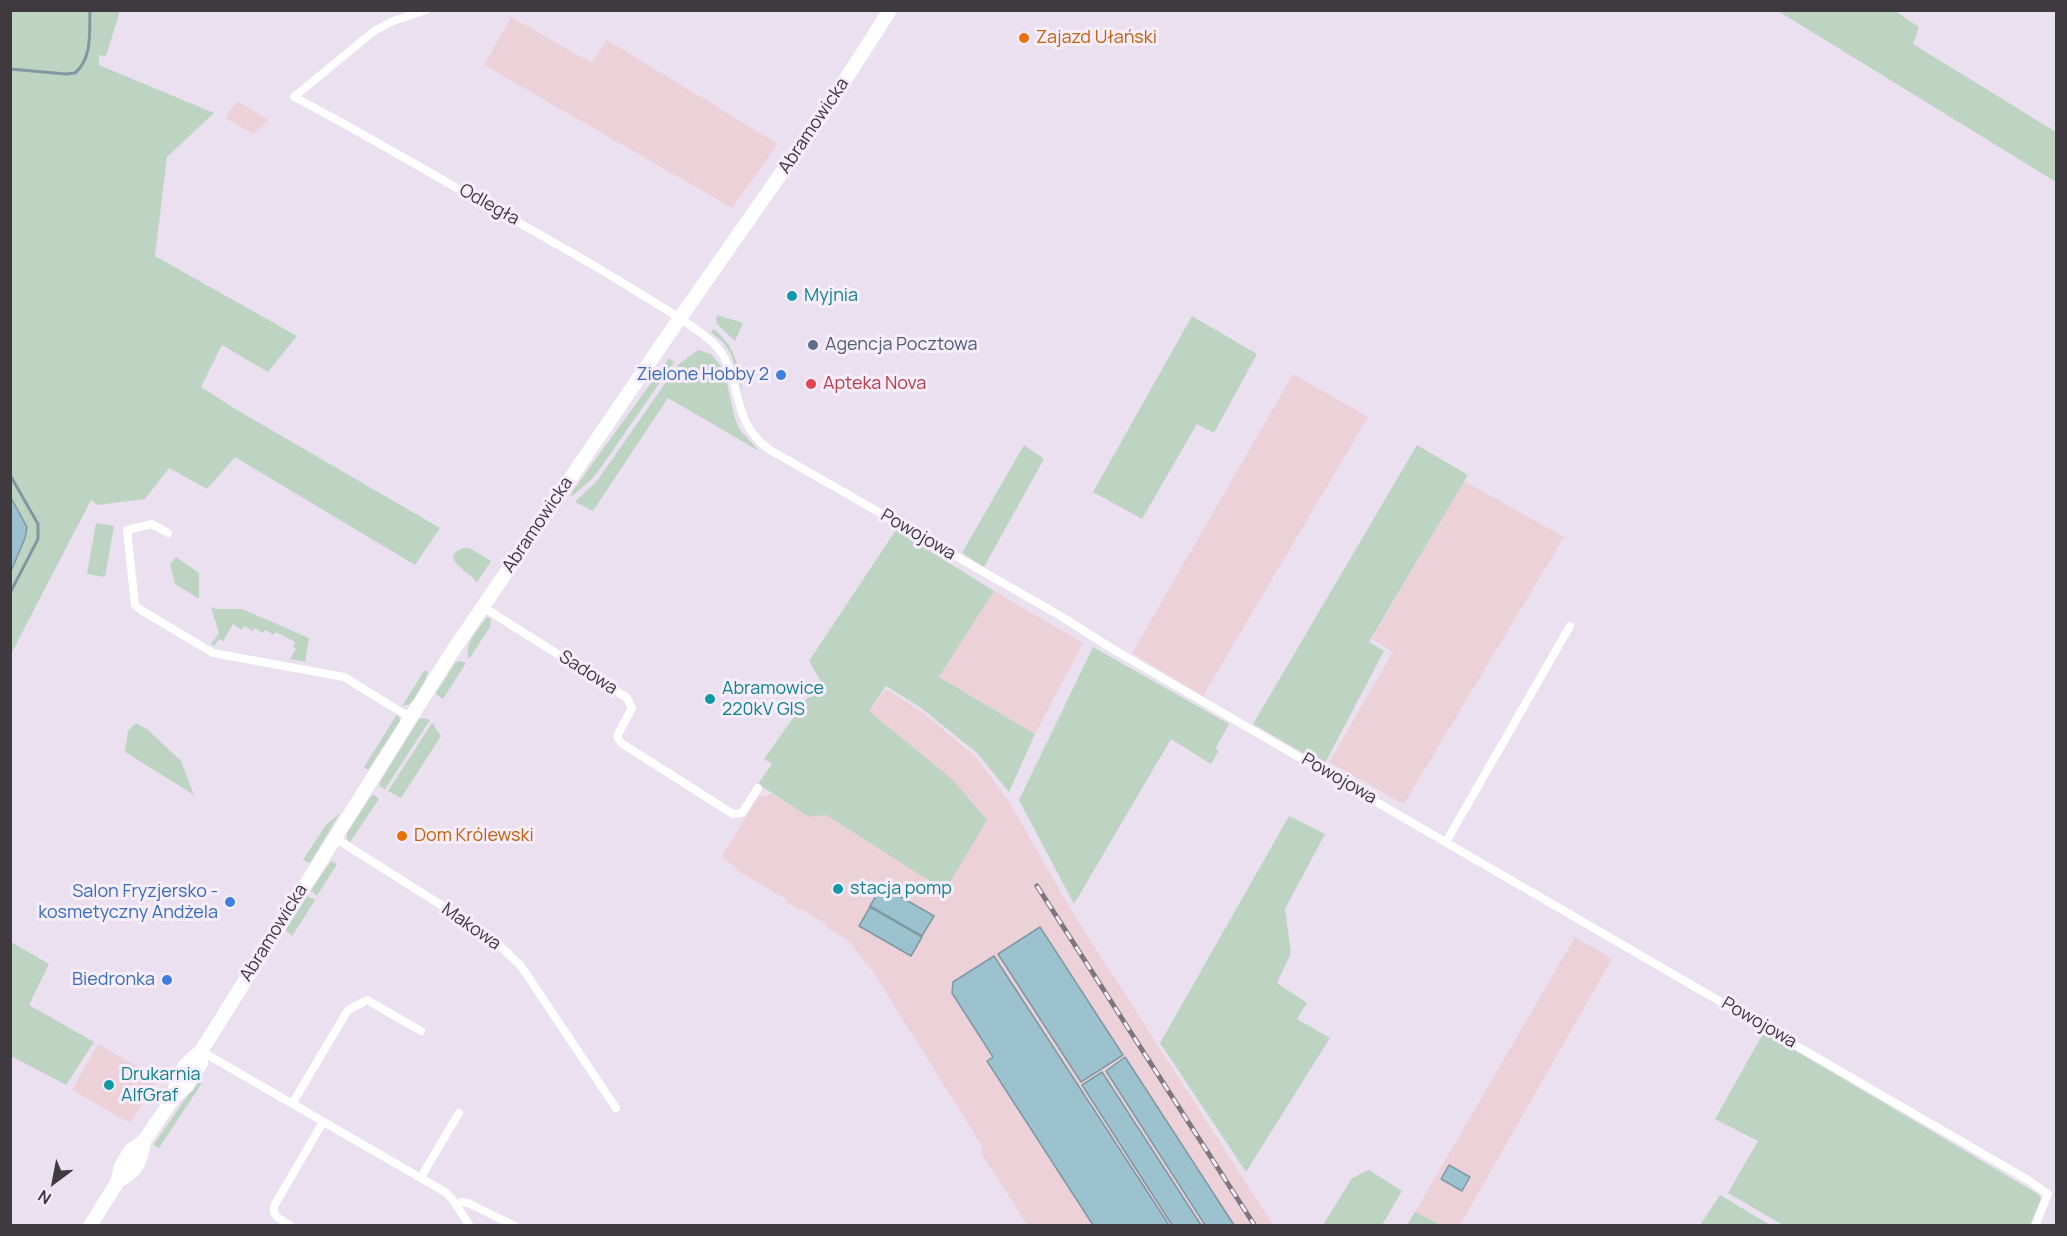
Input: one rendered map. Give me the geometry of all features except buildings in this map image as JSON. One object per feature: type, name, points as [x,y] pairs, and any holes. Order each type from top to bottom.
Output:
[{"type":"main road","name":"Abramowicka","points":[[90,1226],[118,1181],[120,1168],[130,1151],[144,1142],[174,1097],[187,1086],[196,1072],[201,1063],[201,1051],[450,655],[831,102],[890,10]]},
{"type":"street","name":"Odległa","points":[[426,10],[393,21],[374,31],[294,97],[573,252],[681,319]]},
{"type":"street","name":"Powojowa","points":[[681,319],[711,341],[725,357],[746,424],[755,438],[766,448],[1059,615],[1116,651],[2028,1180],[2048,1194],[2035,1226]]},
{"type":"street","points":[[168,533],[152,524],[127,530],[135,605],[213,652],[344,676],[411,718]]},
{"type":"street","name":"Sadowa","points":[[483,607],[627,698],[632,708],[617,736],[621,742],[733,814],[742,813],[758,788]]},
{"type":"street","points":[[1446,842],[1570,626]]},
{"type":"street","name":"Makowa","points":[[334,838],[487,934],[521,966],[616,1108]]},
{"type":"street","points":[[292,1104],[348,1010],[367,1000],[421,1031]]},
{"type":"street","points":[[201,1051],[445,1192],[470,1226]]},
{"type":"street","points":[[421,1177],[459,1113]]},
{"type":"street","points":[[291,1226],[277,1217],[274,1206],[323,1122]]},
{"type":"street","points":[[457,1206],[462,1202],[468,1203],[515,1226]]},
{"type":"shaded area","points":[[511,17],[592,63],[607,40],[778,144],[732,208],[484,65]]},
{"type":"shaded area","points":[[237,101],[269,120],[253,134],[225,118]]},
{"type":"shaded area","points":[[1293,374],[1368,417],[1203,696],[1132,653]]},
{"type":"shaded area","points":[[1464,481],[1564,537],[1404,804],[1329,762],[1393,652],[1372,639]]},
{"type":"shaded area","points":[[994,591],[1083,643],[1035,734],[939,677]]},
{"type":"shaded area","points":[[886,689],[921,711],[976,757],[1010,803],[1071,910],[1273,1225],[1027,1225],[981,1153],[982,1146],[875,975],[850,942],[826,927],[826,924],[787,903],[786,899],[741,873],[722,856],[758,797],[772,794],[809,817],[826,815],[945,891],[952,779],[869,711]]},
{"type":"shaded area","points":[[1575,937],[1612,959],[1460,1225],[1441,1225],[1415,1212]]},
{"type":"shaded area","points":[[98,1044],[158,1078],[130,1123],[72,1090]]},
{"type":"green space","points":[[11,11],[120,11],[106,56],[99,55],[99,65],[214,113],[167,157],[155,256],[297,336],[268,372],[222,345],[201,387],[440,528],[415,565],[235,457],[207,489],[169,468],[145,499],[97,505],[91,500],[11,654]]},
{"type":"green space","points":[[1778,11],[1895,11],[1919,27],[1913,44],[2056,132],[2056,182]]},
{"type":"green space","points":[[717,315],[743,323],[735,341],[716,323]]},
{"type":"green space","points":[[1192,316],[1257,354],[1214,433],[1197,424],[1142,519],[1093,492]]},
{"type":"green space","points":[[714,329],[732,351],[738,366],[743,394],[731,354],[723,342],[711,332]]},
{"type":"green space","points":[[698,350],[711,354],[724,370],[735,419],[740,430],[759,451],[668,398],[593,511],[575,502],[597,481],[678,365]]},
{"type":"green space","points":[[669,358],[674,362],[602,466],[592,479],[571,497],[572,492]]},
{"type":"green space","points":[[1024,445],[1044,459],[984,567],[962,553]]},
{"type":"green space","points":[[1417,445],[1468,475],[1369,642],[1384,651],[1324,765],[1253,724]]},
{"type":"green space","points":[[96,523],[114,526],[105,577],[87,574]]},
{"type":"green space","points":[[896,530],[994,591],[939,677],[1035,734],[1009,792],[977,753],[920,707],[886,686],[869,711],[952,779],[987,820],[945,891],[826,815],[809,817],[758,784],[772,764],[764,759],[820,680],[809,661]]},
{"type":"green space","points":[[469,548],[491,561],[477,582],[454,560],[453,556],[456,552]]},
{"type":"green space","points":[[176,557],[199,573],[199,599],[175,584],[170,565]]},
{"type":"green space","points":[[211,607],[242,609],[309,638],[305,662],[290,659],[296,649],[293,647],[295,642],[276,632],[274,635],[265,630],[263,633],[255,628],[252,631],[244,626],[242,630],[233,624],[223,641],[219,639],[214,646],[211,644],[219,633]]},
{"type":"green space","points":[[487,617],[491,619],[490,627],[469,659],[470,642]]},
{"type":"green space","points":[[1093,647],[1229,724],[1216,747],[1218,752],[1211,764],[1171,739],[1074,904],[1019,800]]},
{"type":"green space","points":[[456,662],[466,663],[443,699],[436,693]]},
{"type":"green space","points":[[424,671],[428,671],[416,698],[408,705],[402,706]]},
{"type":"green space","points":[[398,713],[400,721],[368,770],[364,767]]},
{"type":"green space","points":[[419,719],[430,720],[385,789],[379,786]]},
{"type":"green space","points":[[136,723],[147,729],[181,761],[194,795],[125,752],[128,731]]},
{"type":"green space","points":[[432,723],[441,736],[401,798],[388,791]]},
{"type":"green space","points":[[374,795],[379,799],[350,842],[347,840],[347,833],[371,796]]},
{"type":"green space","points":[[340,813],[310,863],[303,860],[326,825]]},
{"type":"green space","points":[[1289,816],[1325,834],[1285,909],[1291,953],[1277,983],[1307,1003],[1297,1019],[1330,1038],[1246,1172],[1160,1043]]},
{"type":"green space","points":[[331,861],[337,864],[317,896],[311,890]]},
{"type":"green space","points":[[307,896],[315,900],[292,936],[285,930]]},
{"type":"green space","points":[[11,942],[49,964],[29,1005],[94,1042],[66,1085],[11,1056]]},
{"type":"green space","points":[[1764,1032],[2038,1194],[2041,1199],[2030,1225],[1783,1225],[1728,1193],[1758,1141],[1715,1119]]},
{"type":"green space","points":[[199,1079],[202,1083],[159,1148],[155,1146],[154,1144]]},
{"type":"green space","points":[[1369,1170],[1402,1191],[1382,1225],[1323,1225],[1352,1178]]},
{"type":"green space","points":[[1720,1195],[1770,1225],[1700,1225]]},
{"type":"green space","points":[[1415,1212],[1441,1225],[1407,1225]]},
{"type":"water","points":[[11,498],[27,527],[25,538],[11,571]]},
{"type":"water","points":[[882,886],[934,916],[922,936],[870,906]]},
{"type":"water","points":[[870,907],[922,937],[911,956],[859,926]]},
{"type":"water","points":[[1040,927],[1123,1055],[1081,1082],[998,954]]},
{"type":"water","points":[[994,956],[1169,1225],[1093,1225],[987,1061],[993,1057],[952,993],[953,982]]},
{"type":"water","points":[[1125,1057],[1234,1225],[1205,1225],[1106,1071]]},
{"type":"water","points":[[1102,1072],[1201,1225],[1172,1225],[1082,1085]]},
{"type":"water","points":[[1449,1165],[1470,1177],[1462,1191],[1441,1179]]},
{"type":"waterway","points":[[10,69],[75,73],[81,67],[87,52],[90,10]]},
{"type":"waterway","points":[[10,475],[38,524],[38,539],[10,593]]},
{"type":"railway","points":[[1037,886],[1255,1226]]},
{"type":"place","name":"Zajazd Ułański","points":[[1024,38]]},
{"type":"place","name":"Myjnia","points":[[792,296]]},
{"type":"place","name":"Agencja Pocztowa","points":[[813,345]]},
{"type":"place","name":"Zielone Hobby 2","points":[[781,375]]},
{"type":"place","name":"Apteka Nova","points":[[811,384]]},
{"type":"place","name":"Abramowice 220kV GIS","points":[[710,699]]},
{"type":"place","name":"Dom Królewski","points":[[402,836]]},
{"type":"place","name":"stacja pomp","points":[[838,889]]},
{"type":"place","name":"Salon Fryzjersko - kosmetyczny Andżela","points":[[230,902]]},
{"type":"place","name":"Biedronka","points":[[167,980]]},
{"type":"place","name":"Drukarnia AlfGraf","points":[[109,1085]]}]
